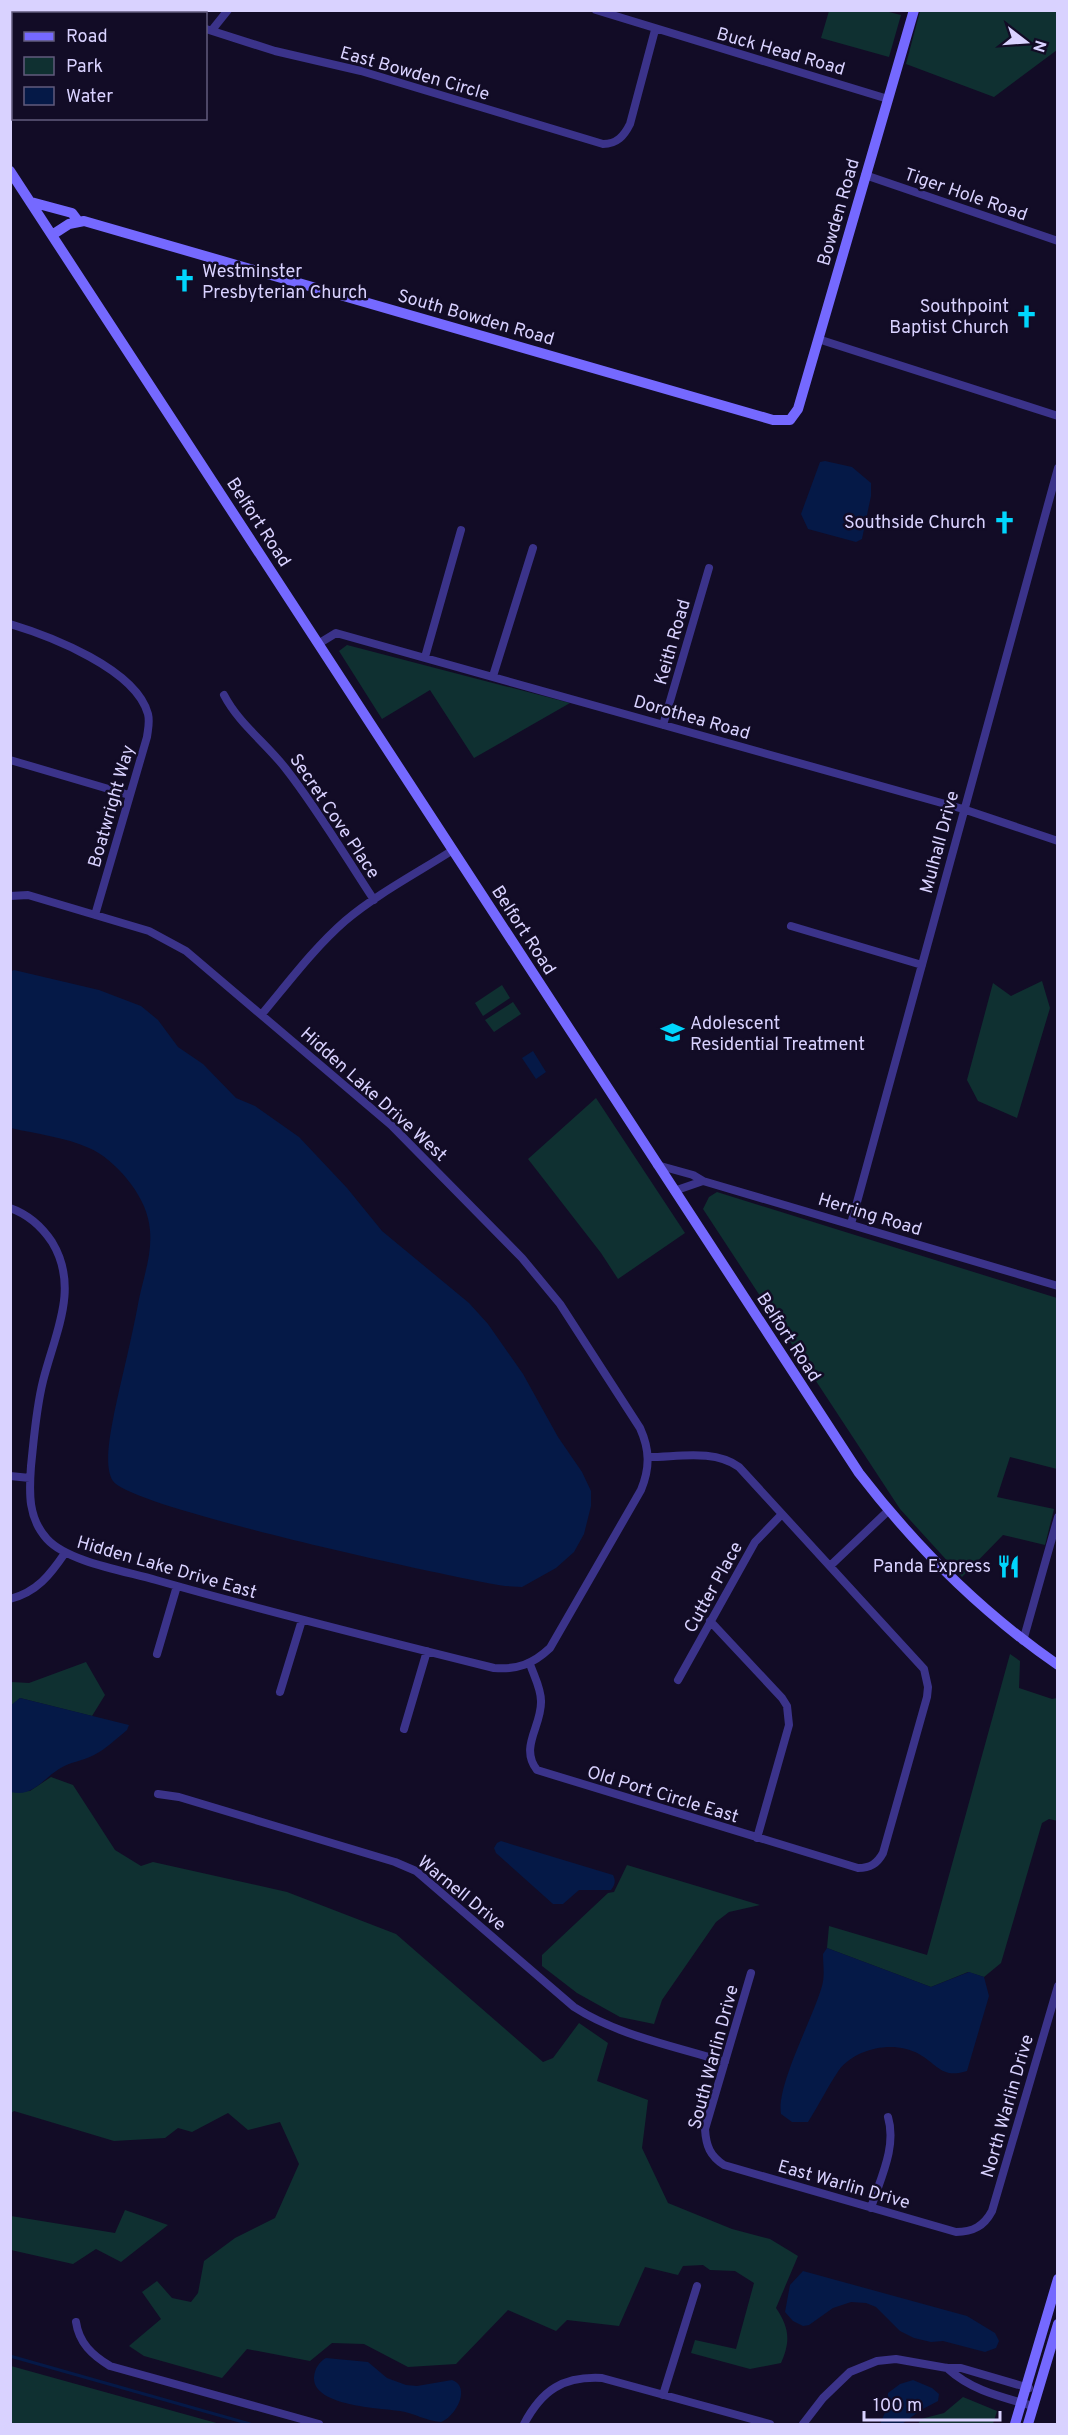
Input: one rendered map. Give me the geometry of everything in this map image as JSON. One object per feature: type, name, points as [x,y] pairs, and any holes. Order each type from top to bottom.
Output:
[{"type":"street","points":[[209,30],[228,10]]},
{"type":"street","name":"Buck Head Road","points":[[596,10],[888,99]]},
{"type":"street","name":"Bowden Road","points":[[790,420],[798,409],[914,10]]},
{"type":"street","name":"East Bowden Circle","points":[[209,30],[275,51],[361,71],[603,144],[617,141],[630,124],[656,30]]},
{"type":"street","name":"Belfort Road","points":[[10,171],[859,1473],[888,1511],[933,1560],[978,1603],[1023,1641],[1058,1665]]},
{"type":"street","name":"Tiger Hole Road","points":[[866,176],[1058,241]]},
{"type":"street","name":"South Bowden Road","points":[[31,202],[72,213],[78,221],[773,420],[790,420]]},
{"type":"street","points":[[52,235],[78,221]]},
{"type":"street","points":[[818,339],[1058,416]]},
{"type":"street","name":"Mulhall Drive","points":[[851,1224],[1058,468]]},
{"type":"street","points":[[424,657],[461,530]]},
{"type":"street","points":[[492,676],[532,548]]},
{"type":"street","name":"Keith Road","points":[[663,725],[709,568]]},
{"type":"street","name":"Boatwright Way","points":[[10,624],[80,650],[130,687],[144,704],[149,724],[147,737],[95,915]]},
{"type":"street","name":"Dorothea Road","points":[[318,644],[336,633],[963,809],[1058,842]]},
{"type":"street","name":"Secret Cove Place","points":[[224,695],[234,714],[273,752],[304,792],[374,900]]},
{"type":"street","points":[[10,760],[129,795]]},
{"type":"street","points":[[262,1014],[333,932],[374,900],[453,850]]},
{"type":"street","name":"Hidden Lake Drive West","points":[[10,896],[28,896],[95,915],[149,931],[175,944],[262,1014],[391,1125],[544,1283],[583,1338],[640,1428],[646,1440],[649,1457]]},
{"type":"street","points":[[791,926],[922,965]]},
{"type":"street","name":"Herring Road","points":[[657,1165],[693,1175],[703,1181],[1058,1286]]},
{"type":"street","points":[[674,1191],[703,1181]]},
{"type":"street","name":"Hidden Lake Drive East","points":[[10,1208],[26,1215],[48,1235],[63,1264],[66,1280],[63,1309],[39,1400],[30,1478],[30,1495],[35,1520],[47,1539],[65,1553],[302,1620],[495,1668],[507,1669],[530,1664]]},
{"type":"street","points":[[530,1664],[543,1656],[557,1640],[641,1490],[648,1469],[649,1457],[712,1456],[723,1458],[739,1467],[830,1566],[888,1511]]},
{"type":"street","points":[[10,1476],[30,1478]]},
{"type":"street","name":"Cutter Place","points":[[678,1680],[755,1542],[782,1514]]},
{"type":"street","points":[[1023,1641],[1058,1517]]},
{"type":"street","points":[[10,1599],[38,1586],[53,1572],[65,1553]]},
{"type":"street","name":"Old Port Circle East","points":[[530,1664],[542,1698],[529,1748],[529,1756],[537,1770],[858,1868],[874,1865],[883,1853],[927,1697],[927,1678],[919,1661],[830,1566]]},
{"type":"street","points":[[157,1654],[177,1586]]},
{"type":"street","points":[[280,1692],[302,1620]]},
{"type":"street","points":[[710,1621],[782,1698],[789,1715],[789,1725],[757,1838]]},
{"type":"street","points":[[404,1729],[427,1652]]},
{"type":"street","name":"Warnell Drive","points":[[158,1794],[179,1797],[225,1810],[395,1862],[416,1871],[574,2007],[591,2018],[615,2028],[725,2062]]},
{"type":"street","name":"South Warlin Drive","points":[[708,2149],[705,2129],[751,1973]]},
{"type":"street","name":"North Warlin Drive","points":[[978,2228],[993,2211],[1053,2017],[1058,1986]]},
{"type":"street","points":[[872,2208],[891,2145],[892,2131],[888,2117]]},
{"type":"street","name":"East Warlin Drive","points":[[708,2149],[715,2159],[724,2165],[956,2232],[968,2232],[978,2228]]},
{"type":"street","points":[[1015,2424],[1058,2279]]},
{"type":"street","points":[[663,2395],[697,2286]]},
{"type":"street","points":[[76,2322],[78,2335],[87,2348],[110,2366],[319,2424]]},
{"type":"street","points":[[1028,2424],[1058,2324]]},
{"type":"street","points":[[803,2424],[837,2383],[861,2365],[877,2361],[896,2360],[961,2368],[1038,2390]]},
{"type":"street","points":[[947,2368],[976,2389],[1033,2406]]},
{"type":"street","points":[[976,2389],[981,2373]]},
{"type":"street","points":[[524,2424],[542,2397],[552,2389],[574,2379],[602,2378],[770,2424]]},
{"type":"green space","points":[[829,11],[885,11],[901,15],[889,57],[821,38]]},
{"type":"green space","points":[[920,11],[1057,11],[1057,50],[994,97],[906,64]]},
{"type":"green space","points":[[347,645],[570,703],[474,758],[430,690],[382,719],[339,651]]},
{"type":"green space","points":[[1042,981],[1050,1008],[1017,1118],[978,1101],[967,1080],[993,983],[1011,996]]},
{"type":"green space","points":[[502,985],[510,998],[483,1016],[475,1003]]},
{"type":"green space","points":[[513,1002],[521,1014],[494,1032],[485,1020]]},
{"type":"green space","points":[[596,1098],[685,1233],[618,1279],[601,1253],[528,1159]]},
{"type":"green space","points":[[717,1192],[1057,1298],[1057,1469],[1010,1457],[997,1497],[1054,1509],[1045,1545],[1003,1535],[962,1577],[900,1509],[703,1209],[709,1197]]},
{"type":"green space","points":[[1010,1654],[1020,1661],[1019,1688],[1052,1699],[1057,1698],[1058,1821],[1049,1819],[1042,1823],[1001,1963],[984,1977],[968,1972],[931,1987],[827,1948],[829,1926],[927,1955]]},
{"type":"green space","points":[[86,1662],[105,1695],[92,1716],[20,1698],[11,1706],[11,1682],[29,1683]]},
{"type":"green space","points":[[51,1777],[73,1785],[115,1850],[141,1866],[153,1862],[287,1892],[396,1934],[543,2062],[553,2058],[579,2023],[608,2043],[597,2081],[648,2100],[642,2148],[668,2203],[732,2229],[770,2239],[798,2256],[776,2308],[784,2322],[787,2334],[786,2348],[781,2363],[750,2369],[691,2353],[695,2340],[736,2349],[754,2283],[735,2271],[710,2270],[703,2265],[683,2266],[678,2275],[645,2267],[619,2326],[567,2320],[556,2331],[508,2310],[456,2364],[408,2367],[364,2344],[332,2343],[310,2361],[247,2349],[222,2378],[144,2356],[129,2346],[161,2319],[142,2292],[157,2281],[172,2298],[191,2302],[198,2293],[204,2261],[235,2238],[275,2218],[299,2164],[280,2122],[248,2130],[228,2113],[192,2132],[178,2128],[165,2138],[114,2141],[14,2111],[11,2113],[10,1792],[30,1791]]},
{"type":"green space","points":[[627,1865],[760,1905],[729,1912],[716,1922],[662,2000],[654,2024],[620,2017],[577,1993],[542,1966],[542,1955],[608,1893],[614,1892]]},
{"type":"green space","points":[[125,2210],[168,2225],[121,2262],[96,2249],[73,2264],[11,2250],[11,2216],[115,2233]]},
{"type":"green space","points":[[11,2366],[220,2424],[11,2424]]},
{"type":"green space","points":[[963,2397],[997,2411],[993,2424],[918,2424],[921,2419],[944,2413]]},
{"type":"water","points":[[820,462],[852,467],[871,483],[871,496],[862,539],[856,542],[808,529],[801,514]]},
{"type":"water","points":[[14,970],[99,990],[141,1006],[158,1020],[178,1047],[203,1064],[236,1098],[255,1106],[299,1137],[347,1188],[382,1231],[469,1303],[488,1324],[523,1374],[591,1491],[591,1506],[584,1534],[574,1552],[556,1568],[522,1587],[505,1586],[363,1556],[231,1524],[174,1508],[133,1493],[113,1481],[108,1458],[110,1439],[148,1262],[149,1223],[142,1201],[135,1190],[118,1169],[99,1153],[70,1141],[11,1128],[10,972]]},
{"type":"water","points":[[533,1051],[546,1072],[536,1079],[522,1058]]},
{"type":"water","points":[[20,1698],[129,1725],[127,1730],[98,1753],[63,1767],[31,1790],[11,1792],[10,1706]]},
{"type":"water","points":[[501,1841],[613,1875],[614,1885],[611,1890],[579,1890],[563,1904],[553,1904],[496,1853],[494,1848]]},
{"type":"water","points":[[827,1948],[931,1987],[969,1972],[984,1977],[989,1996],[967,2071],[946,2072],[909,2050],[876,2048],[846,2062],[808,2122],[792,2122],[781,2114],[781,2102],[789,2070],[822,1986],[823,1954]]},
{"type":"water","points":[[803,2271],[967,2316],[995,2333],[999,2341],[996,2348],[985,2352],[943,2341],[931,2342],[914,2338],[900,2331],[876,2307],[866,2303],[851,2302],[833,2308],[809,2325],[803,2326],[793,2321],[785,2312],[790,2285]]},
{"type":"water","points":[[326,2358],[368,2362],[387,2378],[406,2385],[417,2386],[452,2380],[461,2389],[459,2402],[451,2414],[441,2422],[405,2412],[363,2407],[335,2400],[316,2387],[315,2371],[321,2361]]},
{"type":"water","points":[[913,2380],[932,2388],[939,2394],[938,2401],[902,2424],[880,2424],[887,2408],[888,2393],[900,2384]]},
{"type":"waterway","points":[[10,2356],[250,2424]]},
{"type":"place","name":"Westminster Presbyterian Church","points":[[184,281]]},
{"type":"place","name":"Southpoint Baptist Church","points":[[1027,316]]},
{"type":"place","name":"Southside Church","points":[[1004,522]]},
{"type":"place","name":"Adolescent Residential Treatment","points":[[672,1033]]},
{"type":"place","name":"Panda Express","points":[[1009,1566]]}]
